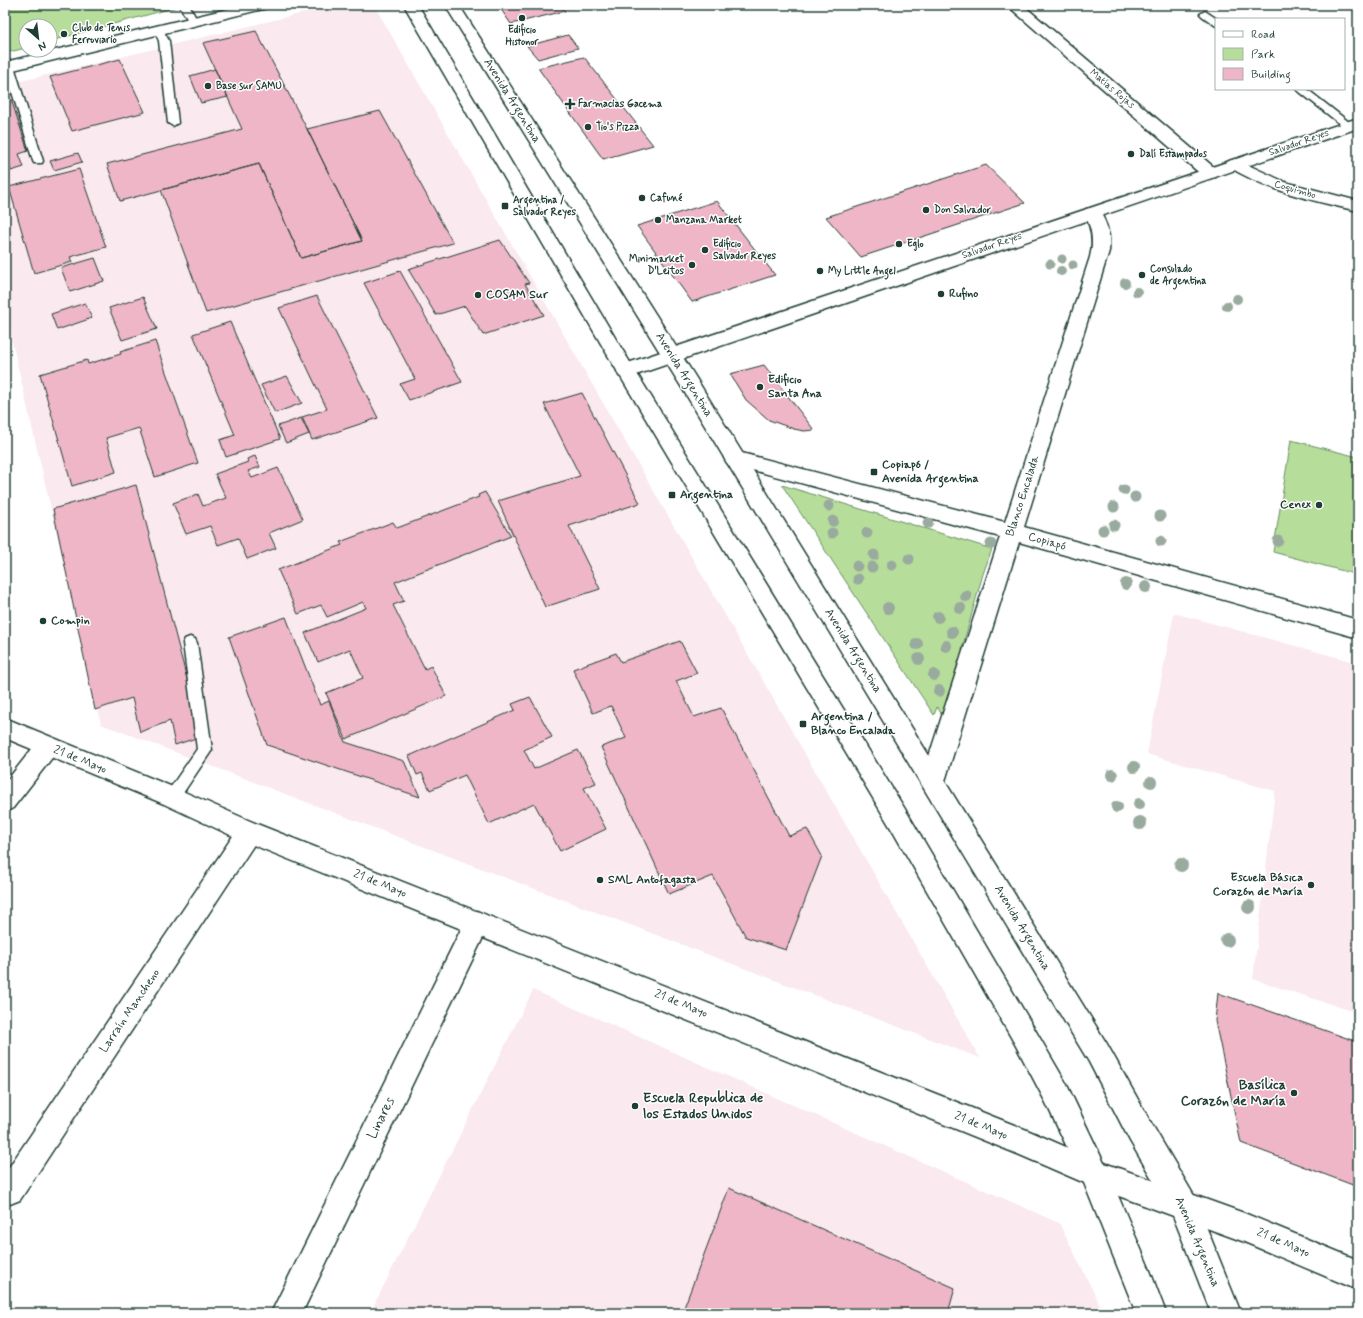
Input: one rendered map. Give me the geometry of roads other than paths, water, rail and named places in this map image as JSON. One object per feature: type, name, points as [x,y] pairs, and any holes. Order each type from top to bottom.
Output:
[{"type":"street","points":[[7,66],[262,5]]},
{"type":"street","points":[[410,5],[626,371],[900,822],[1056,1093],[1094,1173],[1134,1268],[1151,1313]]},
{"type":"street","name":"Avenida Argentina","points":[[452,5],[672,355],[1098,1053],[1140,1131],[1183,1204],[1226,1313]]},
{"type":"street","name":"Matías Rojas","points":[[1014,5],[1210,173]]},
{"type":"street","name":"Salvador Reyes","points":[[626,371],[1353,124]]},
{"type":"street","name":"Coquimbo","points":[[1235,164],[1250,174],[1281,187],[1358,206]]},
{"type":"street","name":"Blanco Encalada","points":[[933,781],[1102,246],[1102,235],[1092,213]]},
{"type":"street","name":"Copiapó","points":[[734,458],[1012,532],[1358,629]]},
{"type":"street","name":"21 de Mayo","points":[[5,728],[47,747],[172,797],[249,832],[1027,1144],[1094,1173],[1244,1227],[1358,1275]]},
{"type":"street","points":[[5,801],[47,747]]},
{"type":"street","name":"Larraín Mancheno","points":[[10,1190],[249,832]]},
{"type":"street","name":"Linares","points":[[286,1313],[478,923]]},
{"type":"lane","points":[[184,5],[193,22]]},
{"type":"lane","points":[[1206,14],[1215,22]]},
{"type":"lane","points":[[159,30],[164,41],[173,123]]},
{"type":"lane","points":[[7,66],[38,161]]},
{"type":"lane","points":[[1302,90],[1353,124]]},
{"type":"lane","points":[[172,797],[205,750],[190,644]]},
{"type":"place","name":"Edificio Histonor","points":[[522,18]]},
{"type":"place","name":"Club de Tenis Ferroviario","points":[[64,34]]},
{"type":"place","name":"Base sur SAMU","points":[[208,86]]},
{"type":"place","name":"Farmacias Gacema","points":[[570,104]]},
{"type":"place","name":"Tio's Pizza","points":[[588,127]]},
{"type":"place","name":"Dalí Estampados","points":[[1131,154]]},
{"type":"place","name":"Cafuné","points":[[642,198]]},
{"type":"place","name":"Argentina / Salvador Reyes","points":[[505,206]]},
{"type":"place","name":"Don Salvador","points":[[926,210]]},
{"type":"place","name":"Manzana Market","points":[[658,220]]},
{"type":"place","name":"Eglo","points":[[899,244]]},
{"type":"place","name":"Edificio Salvador Reyes","points":[[705,250]]},
{"type":"place","name":"Minimarket D'Leitos","points":[[692,265]]},
{"type":"place","name":"My Little Angel","points":[[820,271]]},
{"type":"place","name":"Consulado de Argentina","points":[[1142,275]]},
{"type":"place","name":"Rufino","points":[[941,294]]},
{"type":"place","name":"COSAM Sur","points":[[478,295]]},
{"type":"place","name":"Edificio Santa Ana","points":[[760,387]]},
{"type":"place","name":"Copiapó / Avenida Argentina","points":[[874,472]]},
{"type":"place","name":"Argentina","points":[[672,495]]},
{"type":"place","name":"Cenex","points":[[1319,505]]},
{"type":"place","name":"Compin","points":[[43,621]]},
{"type":"place","name":"Argentina / Blanco Encalada","points":[[803,724]]},
{"type":"place","name":"SML Antofagasta","points":[[600,880]]},
{"type":"place","name":"Escuela Básica Corazón de María","points":[[1311,885]]},
{"type":"place","name":"Basílica Corazón de María","points":[[1294,1093]]},
{"type":"place","name":"Escuela Republica de los Estados Unidos","points":[[635,1106]]}]
